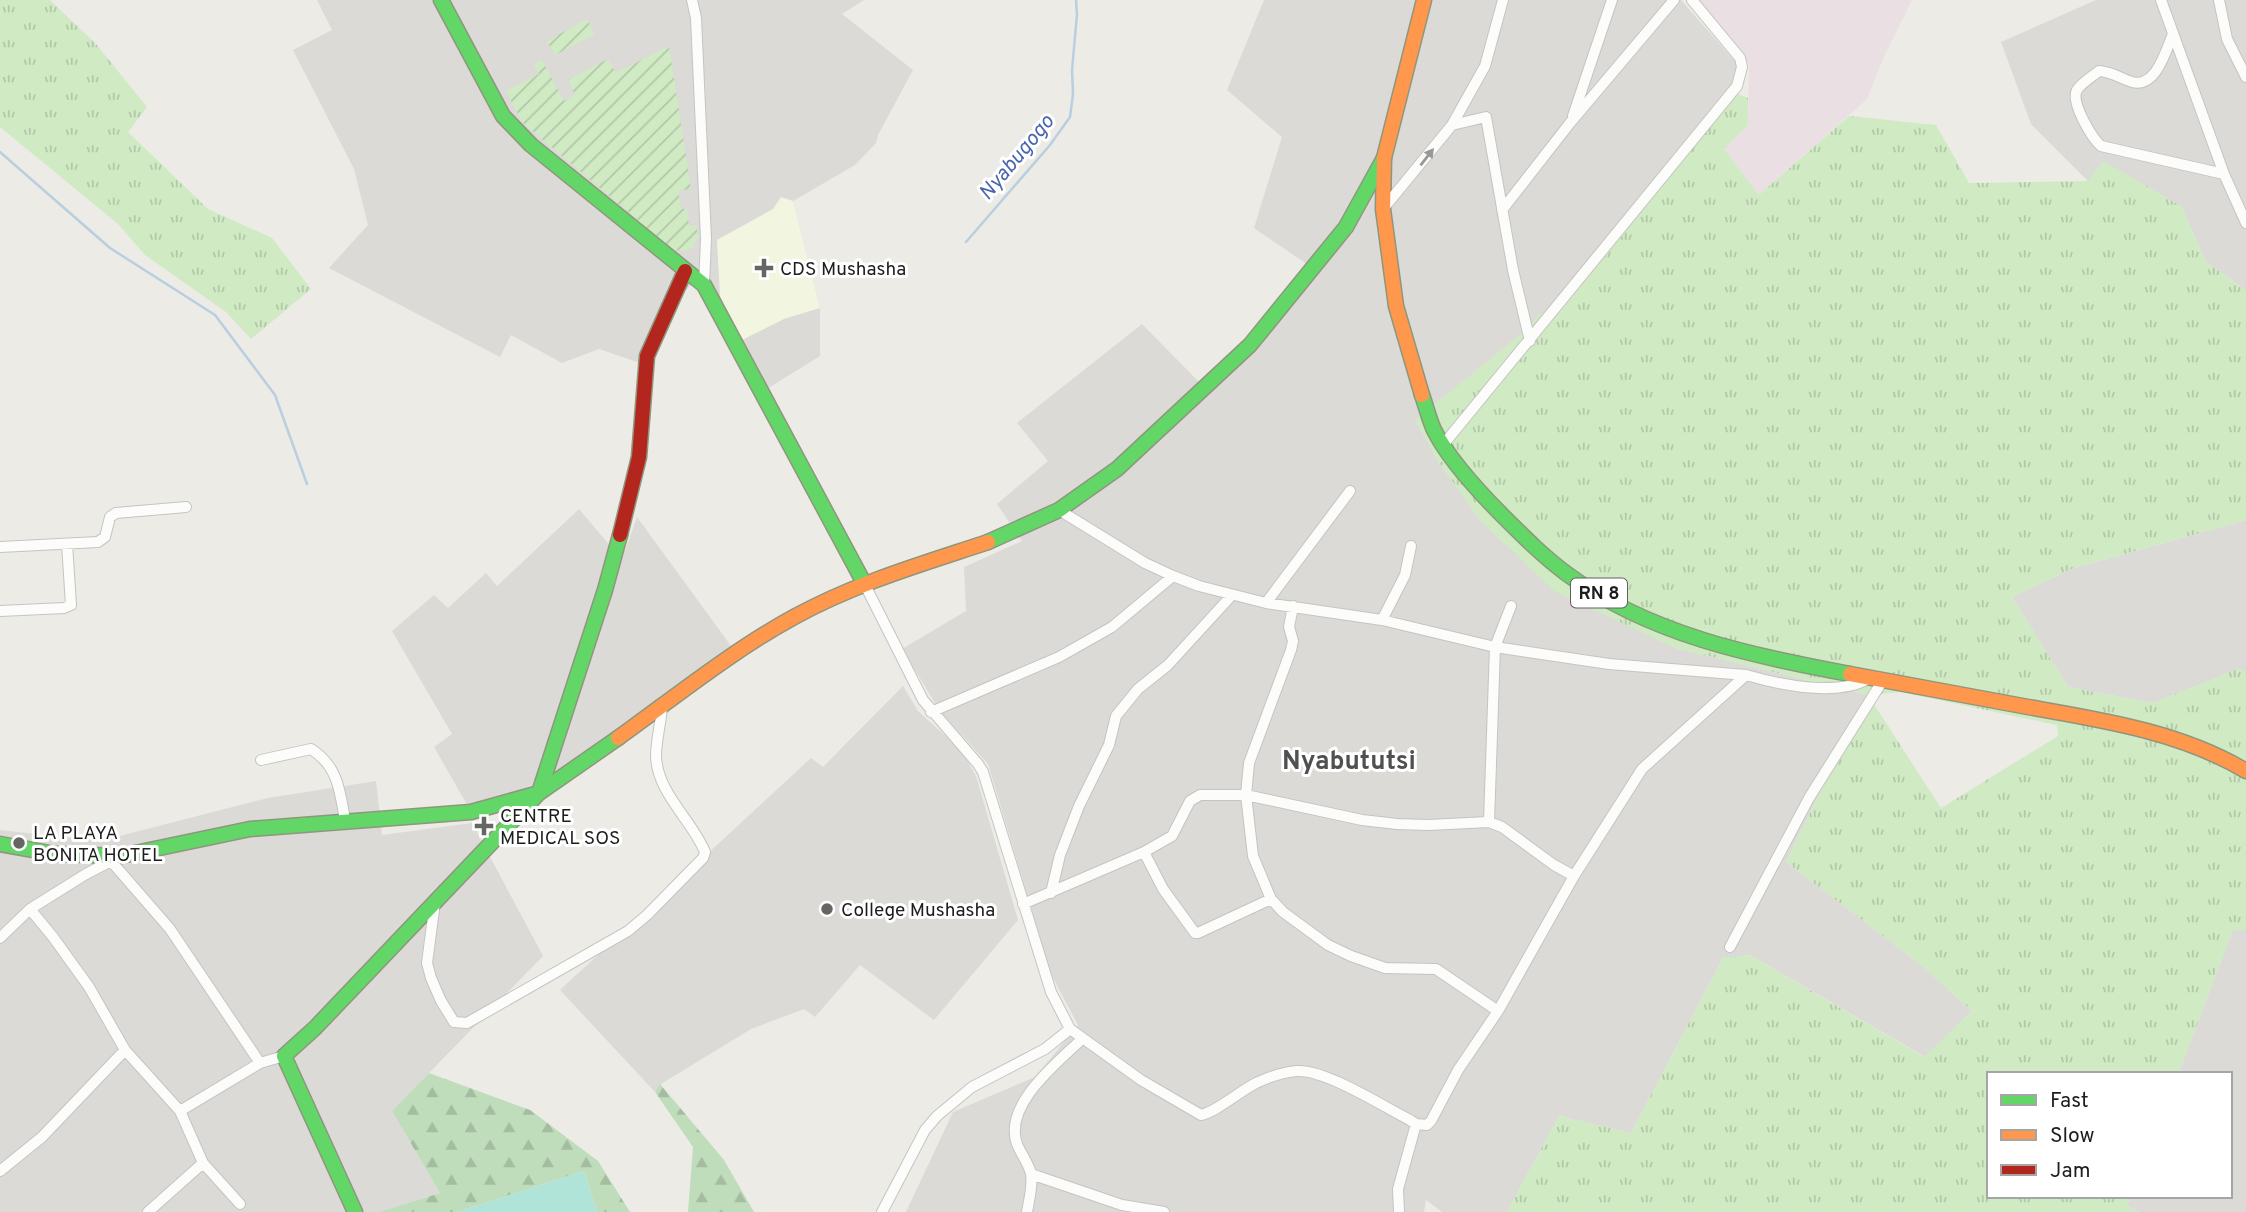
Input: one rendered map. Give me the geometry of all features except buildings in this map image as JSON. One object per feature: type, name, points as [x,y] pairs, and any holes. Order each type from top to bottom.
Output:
[{"type":"street","points":[[441,0],[503,116],[531,145],[704,285],[931,712],[983,772],[1051,992],[1070,1029],[1141,1080],[1201,1115],[1258,1082],[1281,1073],[1299,1071],[1355,1090],[1416,1124],[1427,1125],[1458,1070],[1498,1011],[1574,876],[1642,769],[1746,675]]},
{"type":"street","points":[[692,0],[696,18],[706,226],[704,285]]},
{"type":"street","name":"RN 8","points":[[1424,0],[1384,158],[1383,209],[1396,306],[1414,371],[1434,429],[1443,445],[1483,497],[1534,547],[1568,575],[1628,611],[1674,631],[1781,661],[2085,718],[2189,743],[2219,755],[2246,771]]},
{"type":"street","points":[[1383,209],[1452,125],[1485,66],[1503,0]]},
{"type":"street","points":[[1570,123],[1612,0]]},
{"type":"street","points":[[1502,210],[1570,123],[1674,0]]},
{"type":"street","points":[[1443,445],[1737,86],[1742,67],[1740,58],[1692,0]]},
{"type":"street","points":[[2161,0],[2224,174],[2246,223]]},
{"type":"street","points":[[2219,0],[2227,38],[2246,77]]},
{"type":"street","points":[[2173,34],[2160,66],[2143,82],[2133,82],[2110,72],[2099,71],[2078,89],[2076,98],[2081,115],[2101,146],[2224,174]]},
{"type":"street","points":[[1452,125],[1486,117],[1502,210],[1530,341]]},
{"type":"street","points":[[180,1111],[260,1063],[285,1056],[315,1028],[539,793],[749,645],[794,617],[864,583],[997,539],[1059,510],[1117,468],[1250,345],[1346,227],[1384,158]]},
{"type":"street","points":[[539,793],[605,590],[632,489],[639,457],[647,356],[685,271]]},
{"type":"street","points":[[1266,603],[1350,491]]},
{"type":"street","points":[[0,547],[102,540],[110,517],[116,513],[186,507]]},
{"type":"street","points":[[1059,510],[1145,563],[1173,576],[1266,603],[1382,620],[1495,647],[1609,664],[1746,675],[1770,682],[1827,688],[1852,686],[1877,678]]},
{"type":"street","points":[[0,611],[64,608],[71,605],[67,544]]},
{"type":"street","points":[[1382,620],[1405,575],[1411,546]]},
{"type":"street","points":[[931,712],[1059,657],[1112,627],[1173,576]]},
{"type":"street","points":[[1051,893],[1060,855],[1079,806],[1109,745],[1116,716],[1138,689],[1168,665],[1232,595]]},
{"type":"street","points":[[1293,606],[1289,627],[1293,641],[1291,650],[1249,763],[1246,794],[1253,856],[1271,899],[1283,912],[1328,945],[1384,968],[1436,969],[1498,1011]]},
{"type":"street","points":[[1489,822],[1495,647],[1511,606]]},
{"type":"street","points":[[1730,947],[1809,798],[1877,678]]},
{"type":"street","points":[[436,901],[428,963],[441,1001],[458,1024],[467,1023],[624,934],[647,915],[703,858],[705,852],[672,799],[658,766],[656,756],[662,707]]},
{"type":"street","points":[[261,760],[311,749],[320,754],[338,778],[345,820]]},
{"type":"street","points":[[0,938],[30,909],[116,858],[250,829],[471,812],[539,793]]},
{"type":"street","points":[[1023,904],[1144,852],[1172,836],[1189,801],[1200,795],[1246,794],[1374,821],[1428,825],[1489,822],[1502,827],[1554,865],[1574,876]]},
{"type":"street","points":[[0,844],[55,854],[116,858],[170,929],[260,1063]]},
{"type":"street","points":[[1144,852],[1163,889],[1195,933],[1271,899]]},
{"type":"street","points":[[30,909],[89,988],[125,1050],[180,1111],[203,1163],[240,1204]]},
{"type":"street","points":[[882,1212],[925,1130],[937,1116],[972,1087],[1045,1049],[1070,1029]]},
{"type":"street","points":[[1027,1212],[1031,1174],[1014,1132],[1021,1108],[1045,1075],[1082,1039]]},
{"type":"street","points":[[0,1171],[42,1137],[125,1050]]},
{"type":"street","points":[[285,1056],[355,1212]]},
{"type":"street","points":[[1399,1212],[1398,1189],[1416,1124]]},
{"type":"street","points":[[148,1212],[203,1163]]},
{"type":"street","points":[[1031,1174],[1122,1205],[1164,1212]]},
{"type":"shaded area","points":[[317,0],[864,0],[842,14],[913,70],[876,143],[855,165],[793,201],[820,308],[820,356],[762,392],[718,302],[691,285],[661,315],[640,363],[599,349],[562,363],[511,335],[500,357],[329,268],[368,225],[354,169],[293,50],[332,30]]},
{"type":"shaded area","points":[[1264,0],[1681,0],[1738,65],[1737,94],[1559,313],[1525,331],[1416,420],[1438,461],[1480,520],[1675,648],[1868,695],[1786,862],[1920,964],[1972,1011],[1925,1057],[1750,955],[1723,958],[1631,1133],[1559,1116],[1507,1212],[1442,1212],[1426,1200],[1424,1212],[906,1212],[953,1112],[1035,1077],[1078,1025],[1051,974],[988,764],[940,711],[902,649],[966,611],[964,567],[1022,541],[997,504],[1048,461],[1017,423],[1142,324],[1205,388],[1317,271],[1254,228],[1282,137],[1227,90]]},
{"type":"shaded area","points":[[1694,0],[1912,0],[1867,99],[1759,195],[1724,149],[1748,125],[1749,64]]},
{"type":"shaded area","points":[[2096,0],[2246,0],[2246,290],[2206,262],[2181,206],[2088,181],[2031,124],[2001,42]]},
{"type":"shaded area","name":"CDS Mushasha","points":[[781,197],[793,201],[820,308],[784,319],[742,340],[720,296],[717,240],[773,209]]},
{"type":"shaded area","points":[[579,509],[622,560],[637,517],[731,646],[553,778],[469,808],[434,747],[452,734],[392,631],[434,595],[448,608],[486,573],[497,586]]},
{"type":"shaded area","points":[[2246,520],[2246,674],[2234,671],[2153,703],[2068,687],[2012,597],[2071,569]]},
{"type":"shaded area","points":[[903,686],[918,711],[961,750],[976,776],[1018,920],[934,1020],[860,965],[815,1017],[804,1009],[751,1029],[661,1084],[655,1092],[560,990],[811,758],[823,767]]},
{"type":"shaded area","points":[[376,781],[382,835],[472,823],[543,956],[392,1111],[440,1193],[379,1212],[0,1212],[0,830],[100,841],[268,798]]},
{"type":"shaded area","points":[[2233,930],[2246,930],[2246,1212],[2139,1212],[2127,1206],[2130,1198],[2232,1198],[2232,1072],[2179,1072]]},
{"type":"shaded area","points":[[584,1171],[597,1212],[457,1212]]},
{"type":"green space","points":[[0,0],[50,0],[96,44],[147,107],[128,132],[208,209],[272,238],[311,289],[251,339],[226,312],[145,255],[118,224],[0,127]]},
{"type":"green space","points":[[587,19],[595,34],[555,55],[547,41]]},
{"type":"green space","points":[[669,46],[691,189],[678,191],[681,209],[687,209],[689,226],[696,225],[698,236],[692,248],[684,251],[673,250],[522,122],[506,91],[539,74],[534,65],[542,60],[564,101],[575,95],[568,80],[608,59],[616,73]]},
{"type":"green space","points":[[1737,94],[1748,98],[1748,125],[1724,149],[1759,195],[1849,116],[1936,125],[1969,183],[2088,181],[2103,161],[2181,206],[2206,262],[2246,290],[2246,520],[2071,569],[2012,597],[2068,687],[2153,703],[2238,669],[2246,671],[2246,930],[2233,930],[2179,1072],[1987,1072],[1987,1198],[2130,1198],[2127,1206],[2139,1212],[1507,1212],[1559,1116],[1631,1133],[1723,958],[1750,955],[1924,1057],[1972,1011],[1920,964],[1786,862],[1868,695],[1675,648],[1554,591],[1480,520],[1438,461],[1415,420],[1525,331],[1540,313],[1559,313]],"holes":[[[1901,692],[2057,725],[2058,736],[1941,808],[1868,695]]]},
{"type":"green space","points":[[429,1073],[530,1110],[598,1161],[630,1212],[597,1212],[584,1171],[457,1212],[379,1212],[440,1193],[392,1111]]},
{"type":"green space","points":[[660,1084],[724,1160],[754,1212],[688,1212],[693,1147],[655,1092]]},
{"type":"waterway","name":"Nyabugogo","points":[[966,242],[1050,145],[1070,117],[1076,0]]},
{"type":"waterway","points":[[0,152],[110,248],[215,315],[275,395],[307,484]]},
{"type":"traffic: fast","points":[[441,0],[503,116],[531,145],[704,285],[864,583]]},
{"type":"traffic: fast","points":[[988,542],[1059,510],[1117,469],[1250,345],[1346,227],[1384,158]]},
{"type":"traffic: fast","points":[[1422,395],[1440,441],[1475,487],[1542,554],[1598,595],[1666,627],[1702,640],[1850,674]]},
{"type":"traffic: fast","points":[[0,844],[55,854],[121,856],[250,829],[471,812],[539,793],[605,590],[620,535]]},
{"type":"traffic: fast","points":[[355,1212],[284,1056],[315,1028],[539,793],[618,738]]},
{"type":"traffic: slow","points":[[1422,395],[1396,306],[1383,209],[1384,158],[1424,0]]},
{"type":"traffic: slow","points":[[618,738],[726,659],[794,617],[865,584],[988,542]]},
{"type":"traffic: slow","points":[[1850,674],[2140,729],[2195,746],[2246,771]]},
{"type":"traffic: jam","points":[[620,535],[639,457],[647,356],[685,271]]},
{"type":"place","name":"CDS Mushasha","points":[[764,268]]},
{"type":"place","name":"CENTRE MEDICAL SOS","points":[[484,826]]},
{"type":"place","name":"LA PLAYA BONITA HOTEL","points":[[19,843]]},
{"type":"place","name":"College Mushasha","points":[[827,909]]},
{"type":"district","name":"Nyabututsi","points":[[1349,760]]}]
